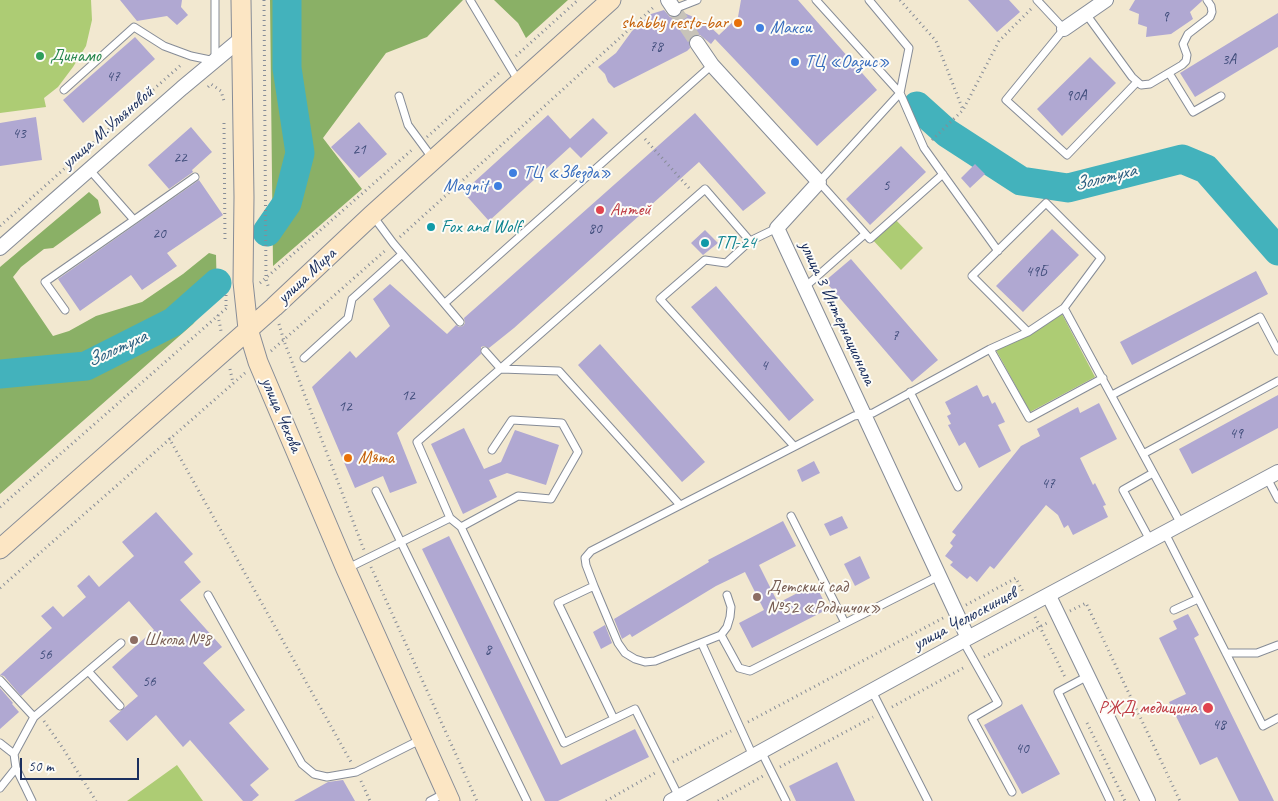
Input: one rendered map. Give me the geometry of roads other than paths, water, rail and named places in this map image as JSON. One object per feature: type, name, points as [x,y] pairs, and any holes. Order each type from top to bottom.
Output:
[{"type":"street","name":"улица Чехова","points":[[241,0],[244,197],[243,288],[248,329],[258,362],[346,569],[448,797]]},
{"type":"street","name":"улица Мира","points":[[0,549],[248,329],[611,0]]},
{"type":"street","points":[[1064,29],[1106,0]]},
{"type":"street","name":"улица М.Ульяновой","points":[[0,248],[242,38]]},
{"type":"street","points":[[697,43],[712,65],[819,182]]},
{"type":"street","name":"улица 3 Интернационала","points":[[819,182],[777,228],[955,611],[965,640]]},
{"type":"street","name":"улица Челюскинцев","points":[[675,799],[1272,475]]},
{"type":"street","points":[[1048,596],[1148,801]]},
{"type":"lane","points":[[64,90],[134,27],[164,46],[191,56],[215,61],[214,0]]},
{"type":"lane","points":[[470,0],[520,82]]},
{"type":"lane","points":[[671,5],[697,0]]},
{"type":"lane","points":[[816,0],[900,93],[924,148],[998,251]]},
{"type":"lane","points":[[869,0],[909,48],[900,93],[819,182],[870,239],[943,174]]},
{"type":"lane","points":[[1086,14],[1132,77],[1141,84],[1150,84],[1186,61],[1187,55],[1183,44],[1188,34],[1210,17],[1212,12],[1208,0]]},
{"type":"lane","points":[[1038,1],[1064,29],[1006,100],[1067,155],[1137,82]]},
{"type":"lane","points":[[445,303],[712,65]]},
{"type":"lane","points":[[1168,74],[1193,112],[1221,96]]},
{"type":"lane","points":[[398,96],[408,125],[434,160]]},
{"type":"lane","points":[[90,169],[134,220]]},
{"type":"lane","points":[[65,310],[45,282],[195,177]]},
{"type":"lane","points":[[675,799],[664,767],[635,709],[564,743],[461,527],[450,518],[417,442],[705,189],[750,240]]},
{"type":"lane","points":[[727,594],[731,607],[730,617],[727,627],[721,635],[655,661],[645,662],[635,659],[625,652],[618,642],[594,586],[585,558],[591,551],[794,446],[854,416],[873,413],[990,349],[1028,332],[1064,308],[1101,258],[1046,203],[972,276],[1028,332]]},
{"type":"lane","points":[[372,215],[402,254],[460,322]]},
{"type":"lane","points":[[777,228],[750,240],[726,264],[705,260],[660,299],[794,446]]},
{"type":"lane","points":[[805,287],[865,234]]},
{"type":"lane","points":[[304,358],[348,318],[352,299],[402,254]]},
{"type":"lane","points":[[1064,308],[1181,524]]},
{"type":"lane","points":[[1112,395],[1260,317],[1278,351]]},
{"type":"lane","points":[[990,349],[1029,418],[1103,378]]},
{"type":"lane","points":[[485,351],[501,369],[559,371],[680,505]]},
{"type":"lane","points":[[1143,454],[1278,382]]},
{"type":"lane","points":[[910,392],[958,487]]},
{"type":"lane","points":[[461,527],[518,496],[551,499],[578,452],[562,423],[512,420],[492,450]]},
{"type":"lane","points":[[1150,540],[1122,490],[1154,473]]},
{"type":"lane","points":[[1272,475],[1278,499]]},
{"type":"lane","points":[[376,491],[527,801]]},
{"type":"lane","points":[[791,516],[845,623]]},
{"type":"lane","points":[[346,569],[450,518]]},
{"type":"lane","points":[[1165,533],[1263,726],[1278,718]]},
{"type":"lane","points":[[721,635],[739,668],[750,671],[939,576]]},
{"type":"lane","points":[[594,586],[558,604],[614,719]]},
{"type":"lane","points":[[208,595],[302,764],[314,774],[327,777],[356,772],[422,739]]},
{"type":"lane","points":[[1174,610],[1198,599]]},
{"type":"lane","points":[[965,640],[998,704],[972,718],[1012,792]]},
{"type":"lane","points":[[32,801],[16,768],[14,754],[36,715],[121,643]]},
{"type":"lane","points":[[702,644],[740,727],[786,801]]},
{"type":"lane","points":[[1226,653],[1256,653],[1278,646]]},
{"type":"lane","points":[[88,671],[120,706]]},
{"type":"lane","points":[[1088,676],[1058,692],[1110,801]]},
{"type":"lane","points":[[0,680],[36,715]]},
{"type":"lane","points":[[872,691],[928,801]]},
{"type":"lane","points":[[0,743],[14,754]]},
{"type":"lane","points":[[0,788],[16,768]]},
{"type":"lane","points":[[430,801],[448,797]]},
{"type":"waterway","name":"Золотуха","points":[[267,232],[287,203],[300,153],[287,68],[287,0]]},
{"type":"waterway","name":"Золотуха","points":[[917,106],[947,133],[1021,181],[1068,188],[1182,159],[1206,169],[1278,251]]},
{"type":"waterway","name":"Золотуха","points":[[0,374],[86,366],[173,322],[217,283]]},
{"type":"tunnel","points":[[674,9],[697,43]]},
{"type":"place","name":"shabby resto-bar","points":[[738,23]]},
{"type":"place","name":"Макси","points":[[760,28]]},
{"type":"place","name":"Динамо","points":[[40,56]]},
{"type":"place","name":"ТЦ «Оазис»","points":[[795,62]]},
{"type":"place","name":"ТЦ «Звезда»","points":[[513,173]]},
{"type":"place","name":"Magnit","points":[[498,186]]},
{"type":"place","name":"Антей","points":[[600,210]]},
{"type":"place","name":"Fox and Wolf","points":[[431,227]]},
{"type":"place","name":"ТП-24","points":[[705,243]]},
{"type":"place","name":"Мята","points":[[348,458]]},
{"type":"place","name":"Детский сад №52 «Родничок»","points":[[757,597]]},
{"type":"place","name":"Школа №8","points":[[134,640]]},
{"type":"place","name":"РЖД медицина","points":[[1208,708]]}]
